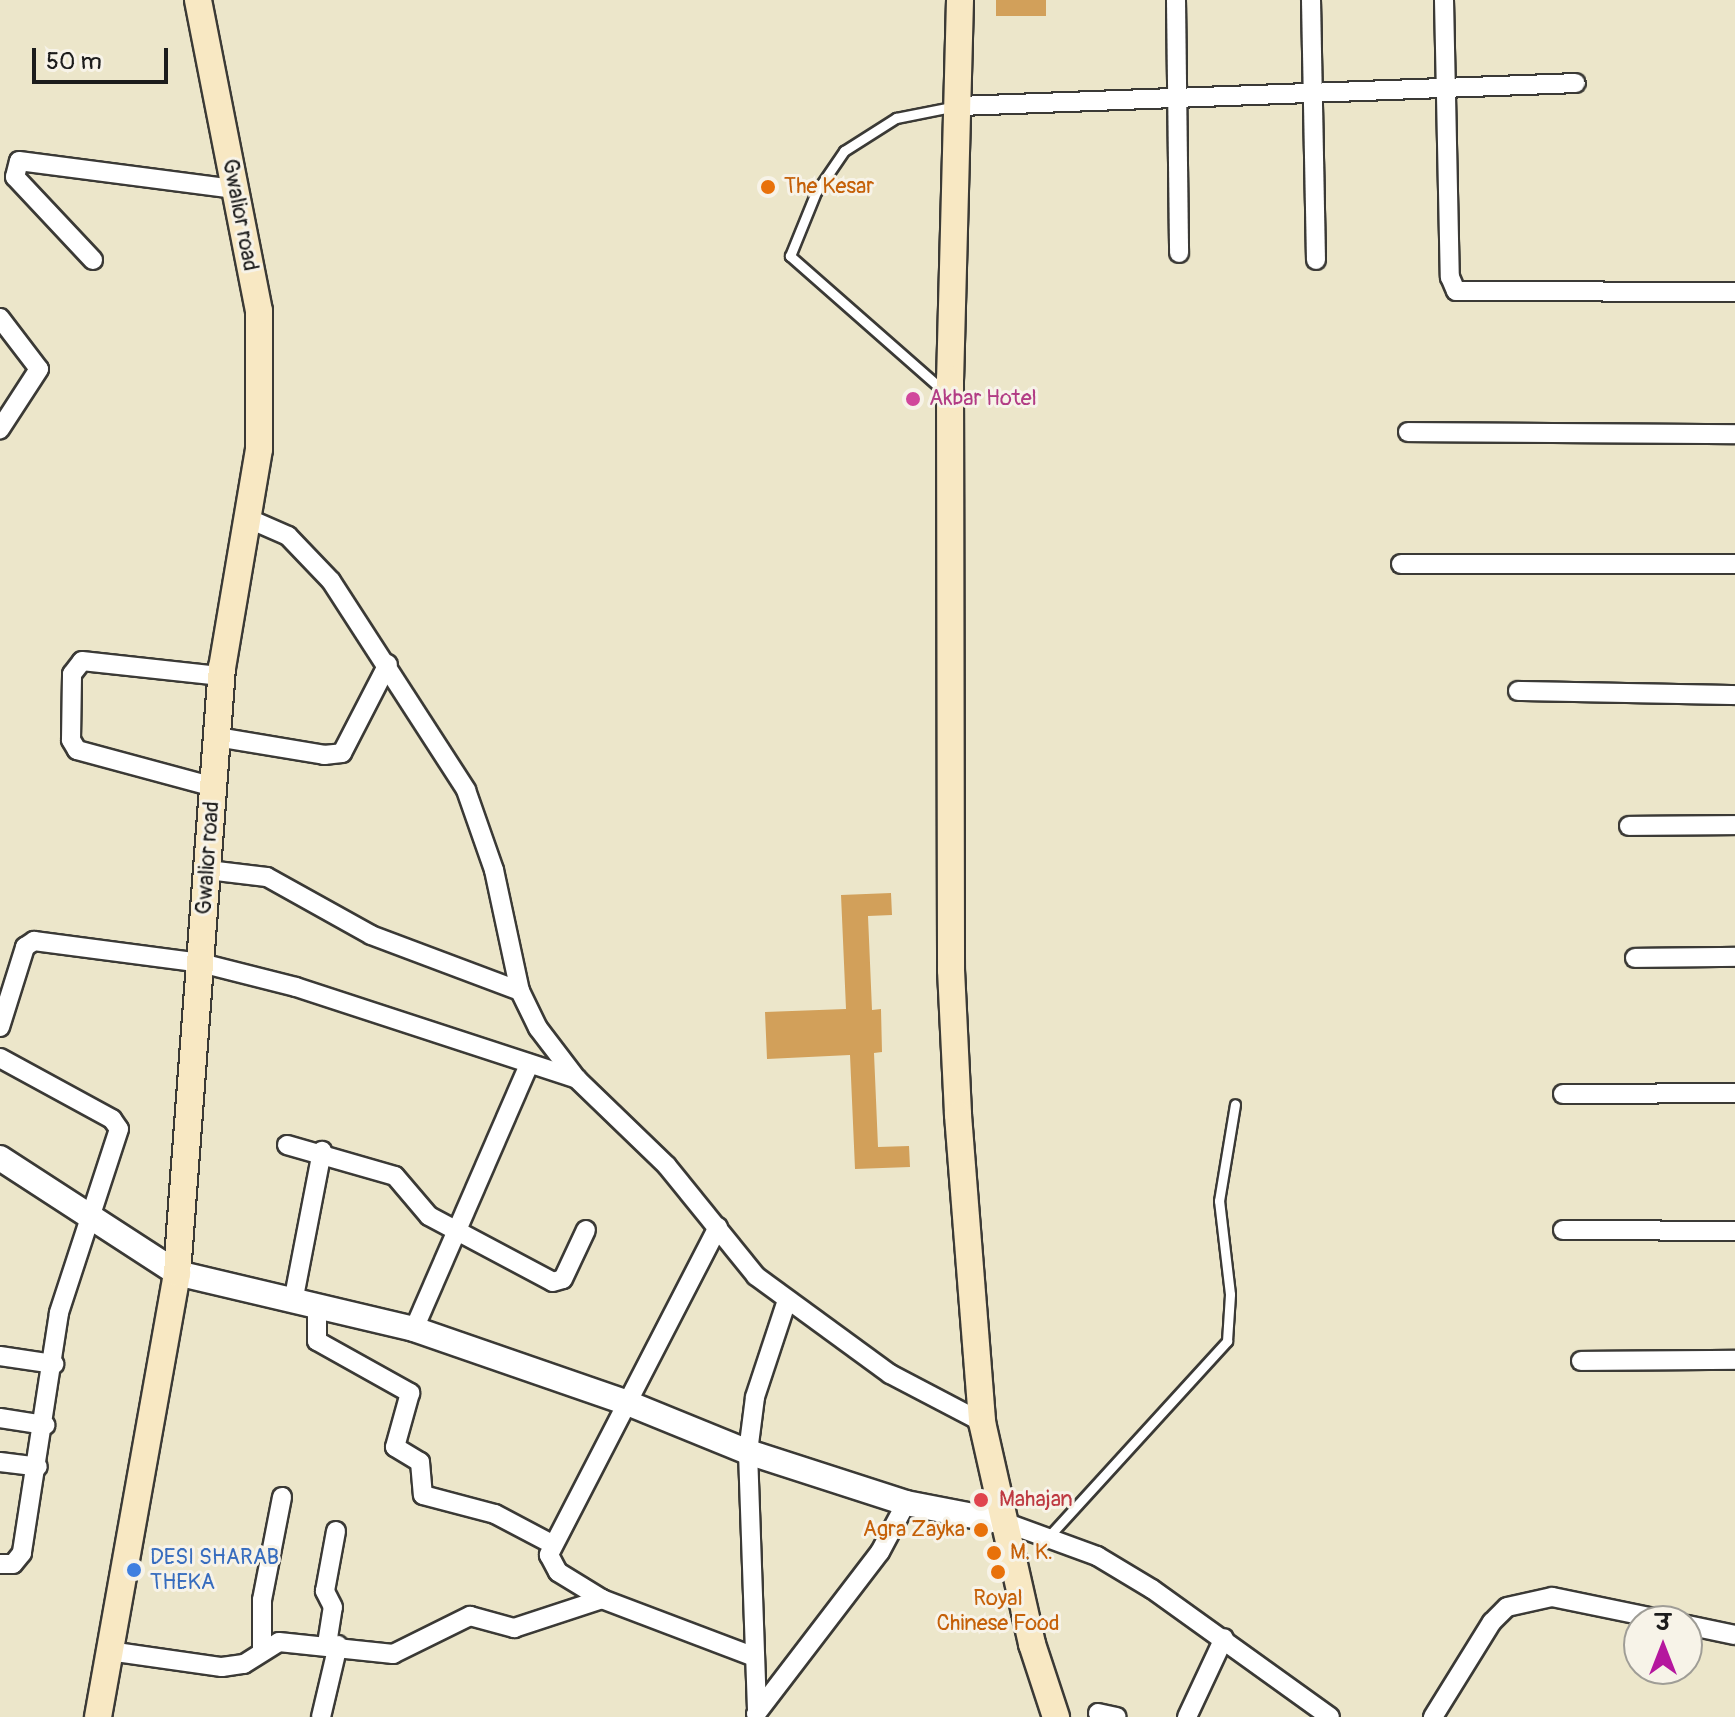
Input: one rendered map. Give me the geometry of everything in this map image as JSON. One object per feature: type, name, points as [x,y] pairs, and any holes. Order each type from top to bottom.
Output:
[{"type":"main road","name":"Gwalior road","points":[[98,1717],[177,1273],[221,676],[259,449],[259,311],[198,0]]},
{"type":"main road","points":[[960,0],[950,397],[951,970],[982,1422],[1032,1644],[1056,1717]]},
{"type":"street","points":[[1176,0],[1179,253]]},
{"type":"street","points":[[1311,0],[1316,260]]},
{"type":"street","points":[[1444,0],[1450,277],[1456,291],[1735,292]]},
{"type":"street","points":[[959,106],[1576,83]]},
{"type":"street","points":[[93,260],[15,177],[19,161],[235,189]]},
{"type":"street","points":[[0,318],[39,369],[0,429]]},
{"type":"street","points":[[1408,432],[1735,434]]},
{"type":"street","points":[[247,518],[277,528],[331,581],[388,664],[471,802],[504,910],[520,991],[538,1028],[577,1079],[667,1166],[751,1271],[890,1374],[982,1422]]},
{"type":"street","points":[[1401,564],[1735,564]]},
{"type":"street","points":[[214,787],[77,750],[71,740],[72,674],[82,661],[221,676]]},
{"type":"street","points":[[217,737],[324,755],[342,753],[388,664]]},
{"type":"street","points":[[1518,691],[1735,695]]},
{"type":"street","points":[[1629,826],[1735,825]]},
{"type":"street","points":[[208,870],[267,877],[371,935],[520,991]]},
{"type":"street","points":[[0,1027],[28,942],[201,963],[310,992],[577,1079]]},
{"type":"street","points":[[1635,958],[1735,957]]},
{"type":"street","points":[[0,1058],[116,1123],[118,1140],[93,1219],[66,1285],[38,1467],[20,1559],[0,1564]]},
{"type":"street","points":[[414,1329],[529,1064]]},
{"type":"street","points":[[1563,1094],[1735,1093]]},
{"type":"street","points":[[287,1145],[322,1151],[395,1176],[429,1216],[456,1233],[557,1282],[586,1230]]},
{"type":"street","points":[[293,1302],[322,1151]]},
{"type":"street","points":[[0,1158],[177,1273],[414,1329],[625,1402],[748,1452],[906,1503],[1004,1522],[1050,1535],[1108,1562],[1224,1638],[1330,1717]]},
{"type":"street","points":[[718,1227],[625,1402],[549,1555],[558,1572],[602,1599],[752,1656]]},
{"type":"street","points":[[1563,1230],[1735,1231]]},
{"type":"street","points":[[756,1713],[748,1452],[755,1397],[787,1300]]},
{"type":"street","points":[[317,1308],[317,1341],[410,1393],[395,1447],[420,1462],[423,1495],[495,1514],[552,1544]]},
{"type":"street","points":[[0,1356],[54,1364]]},
{"type":"street","points":[[1581,1361],[1735,1360]]},
{"type":"street","points":[[0,1418],[45,1425]]},
{"type":"street","points":[[0,1462],[38,1467]]},
{"type":"street","points":[[262,1648],[264,1590],[282,1497]]},
{"type":"street","points":[[756,1713],[880,1552],[906,1503]]},
{"type":"street","points":[[321,1717],[332,1645],[333,1607],[325,1591],[336,1531]]},
{"type":"street","points":[[1433,1717],[1492,1622],[1507,1607],[1552,1597],[1623,1612]]},
{"type":"street","points":[[109,1651],[222,1667],[244,1664],[262,1648],[279,1642],[398,1654],[470,1616],[514,1628],[602,1599]]},
{"type":"street","points":[[1703,1628],[1735,1635]]},
{"type":"street","points":[[1187,1717],[1224,1638]]},
{"type":"lane","points":[[950,397],[790,256],[816,192],[844,151],[896,118],[959,106]]},
{"type":"lane","points":[[1050,1535],[1227,1341],[1230,1294],[1219,1201],[1235,1104]]},
{"type":"building","points":[[996,0],[1046,0],[1046,16],[996,16]]},
{"type":"building","points":[[891,893],[892,915],[868,916],[872,1010],[881,1009],[882,1052],[874,1053],[878,1147],[909,1146],[910,1167],[855,1169],[850,1055],[767,1059],[765,1012],[846,1009],[841,895]]},
{"type":"place","name":"The Kesar","points":[[768,187]]},
{"type":"place","name":"Akbar Hotel","points":[[913,399]]},
{"type":"place","name":"Mahajan","points":[[981,1500]]},
{"type":"place","name":"Agra Zayka","points":[[981,1530]]},
{"type":"place","name":"M. K.","points":[[994,1553]]},
{"type":"place","name":"DESI SHARAB THEKA","points":[[134,1570]]},
{"type":"place","name":"Royal Chinese Food","points":[[998,1572]]}]
